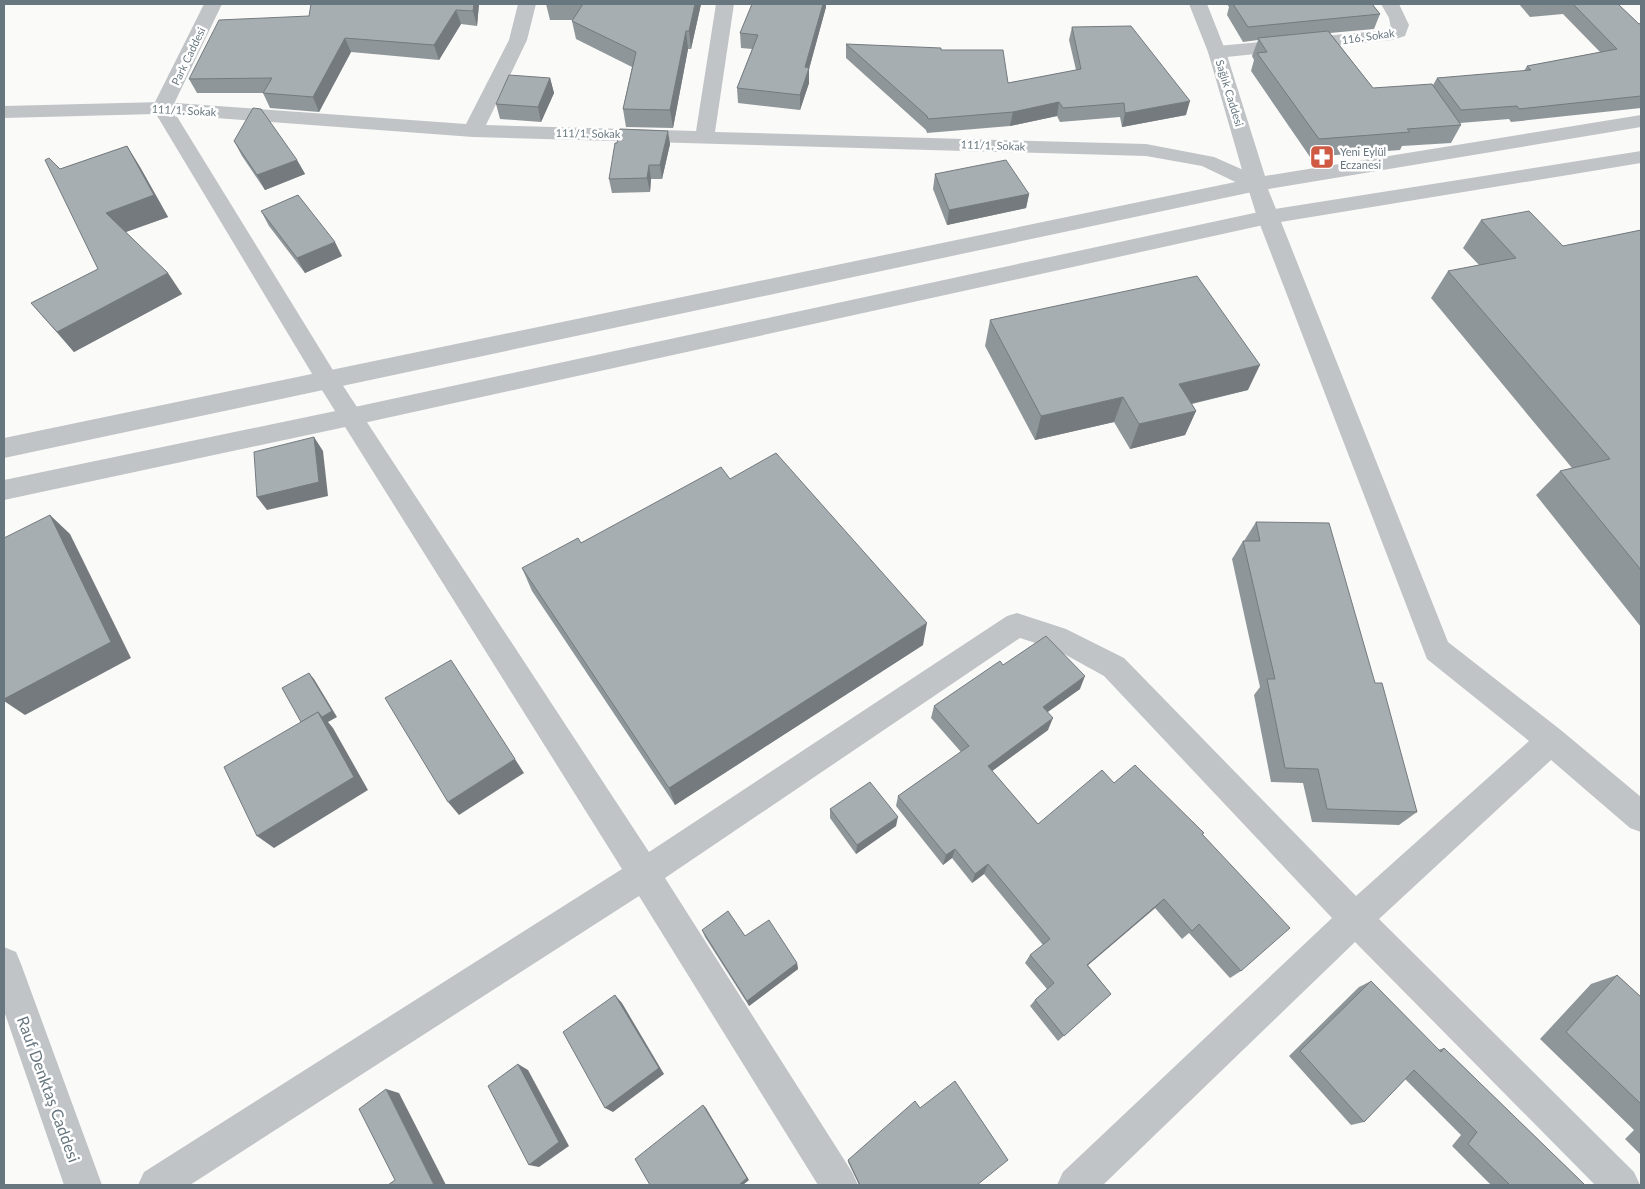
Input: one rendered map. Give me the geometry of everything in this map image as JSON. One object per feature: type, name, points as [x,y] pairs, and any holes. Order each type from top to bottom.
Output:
[{"type":"street","name":"Park Caddesi","points":[[162,108],[213,4]]},
{"type":"street","points":[[472,131],[518,40],[527,4]]},
{"type":"street","points":[[705,136],[725,4]]},
{"type":"street","name":"Sağlık Caddesi","points":[[1198,4],[1217,52],[1268,217],[1437,650],[1551,741],[1641,817]]},
{"type":"street","name":"116. Sokak","points":[[1217,52],[1392,35],[1400,32],[1401,28],[1400,21],[1390,4]]},
{"type":"street","name":"111/1. Sokak","points":[[4,112],[162,108],[472,131],[705,136],[1146,150],[1207,161],[1257,184]]},
{"type":"street","points":[[162,108],[350,417],[644,874],[839,1185]]},
{"type":"street","points":[[4,448],[1257,184],[1641,121]]},
{"type":"street","points":[[4,490],[350,417],[1268,217],[1641,157]]},
{"type":"street","points":[[157,1185],[644,874],[1017,625],[1066,641],[1114,668],[1355,919],[1621,1185]]},
{"type":"street","points":[[1076,1185],[1355,919],[1551,741]]},
{"type":"street","name":"Rauf Denktaş Caddesi","points":[[4,964],[83,1185]]},
{"type":"building","points":[[311,4],[474,4],[473,11],[456,10],[434,45],[345,38],[313,97],[263,93],[272,78],[189,79],[219,20],[309,16]]},
{"type":"building","points":[[583,4],[695,4],[689,31],[686,31],[670,110],[623,109],[636,52],[572,21]]},
{"type":"building","points":[[752,4],[823,4],[805,67],[809,68],[800,95],[737,88],[758,35],[740,33]]},
{"type":"building","points":[[1233,4],[1372,4],[1380,14],[1248,27]]},
{"type":"building","points":[[1573,4],[1618,4],[1639,24],[1641,23],[1641,96],[1519,109],[1517,106],[1461,110],[1437,78],[1531,70],[1527,66],[1617,49]]},
{"type":"building","points":[[1131,26],[1190,101],[1125,113],[1124,103],[1063,108],[1059,102],[1013,112],[928,119],[927,116],[846,44],[941,48],[941,50],[1003,50],[1008,83],[1081,69],[1072,27]]},
{"type":"building","points":[[1328,31],[1373,88],[1432,84],[1461,125],[1407,129],[1410,132],[1319,139],[1257,53],[1267,52],[1258,38]]},
{"type":"building","points":[[509,75],[550,78],[538,107],[496,104]]},
{"type":"building","points":[[253,108],[261,109],[297,160],[257,175],[234,141]]},
{"type":"building","points":[[620,129],[668,131],[660,165],[649,165],[647,178],[609,179],[615,143],[617,143]]},
{"type":"building","points":[[127,146],[154,195],[106,213],[168,273],[57,332],[31,303],[98,269],[45,160],[49,158],[60,169]]},
{"type":"building","points":[[1006,160],[1029,194],[949,210],[935,174]]},
{"type":"building","points":[[298,195],[335,242],[297,258],[261,211]]},
{"type":"building","points":[[1529,211],[1563,246],[1641,230],[1641,570],[1560,471],[1610,459],[1448,271],[1516,258],[1481,220]]},
{"type":"building","points":[[1197,276],[1260,365],[1179,384],[1196,411],[1139,424],[1123,397],[1041,416],[990,320]]},
{"type":"building","points":[[314,437],[319,482],[257,497],[254,452]]},
{"type":"building","points":[[776,453],[927,623],[669,788],[522,568],[578,538],[581,543],[721,467],[730,479]]},
{"type":"building","points":[[50,515],[111,642],[4,699],[4,538]]},
{"type":"building","points":[[1256,522],[1329,523],[1375,683],[1382,683],[1417,812],[1327,809],[1318,769],[1285,768],[1267,679],[1275,679],[1243,541],[1260,541]]},
{"type":"building","points":[[1046,636],[1085,676],[1043,707],[1053,718],[988,766],[1038,824],[1102,770],[1114,783],[1135,765],[1204,833],[1202,834],[1290,928],[1241,971],[1199,924],[1192,931],[1164,899],[1087,965],[1111,994],[1064,1036],[1035,1000],[1054,983],[1030,955],[1050,939],[988,864],[975,874],[955,849],[946,855],[898,796],[969,746],[934,706],[1000,661],[1003,665]]},
{"type":"building","points":[[451,660],[515,759],[448,802],[385,698]]},
{"type":"building","points":[[309,673],[332,711],[322,717],[318,712],[301,722],[282,688]]},
{"type":"building","points":[[318,712],[354,777],[257,836],[224,767]]},
{"type":"building","points":[[870,782],[898,817],[857,845],[830,809]]},
{"type":"building","points":[[728,911],[745,936],[769,920],[797,963],[747,1001],[702,930]]},
{"type":"building","points":[[1617,975],[1641,997],[1641,1104],[1566,1032]]},
{"type":"building","points":[[1371,981],[1441,1052],[1444,1048],[1585,1185],[1510,1185],[1468,1144],[1477,1132],[1414,1070],[1364,1122],[1300,1051]]},
{"type":"building","points":[[615,995],[659,1068],[605,1108],[563,1032]]},
{"type":"building","points":[[518,1064],[559,1142],[529,1165],[488,1086]]},
{"type":"building","points":[[955,1081],[1008,1160],[977,1185],[860,1185],[848,1160],[915,1101],[920,1108]]},
{"type":"building","points":[[386,1089],[434,1185],[388,1185],[395,1180],[359,1109]]},
{"type":"building","points":[[703,1105],[747,1178],[739,1185],[650,1185],[635,1159]]},
{"type":"place","name":"Yeni Eylül Eczanesi","points":[[1322,157]]}]
